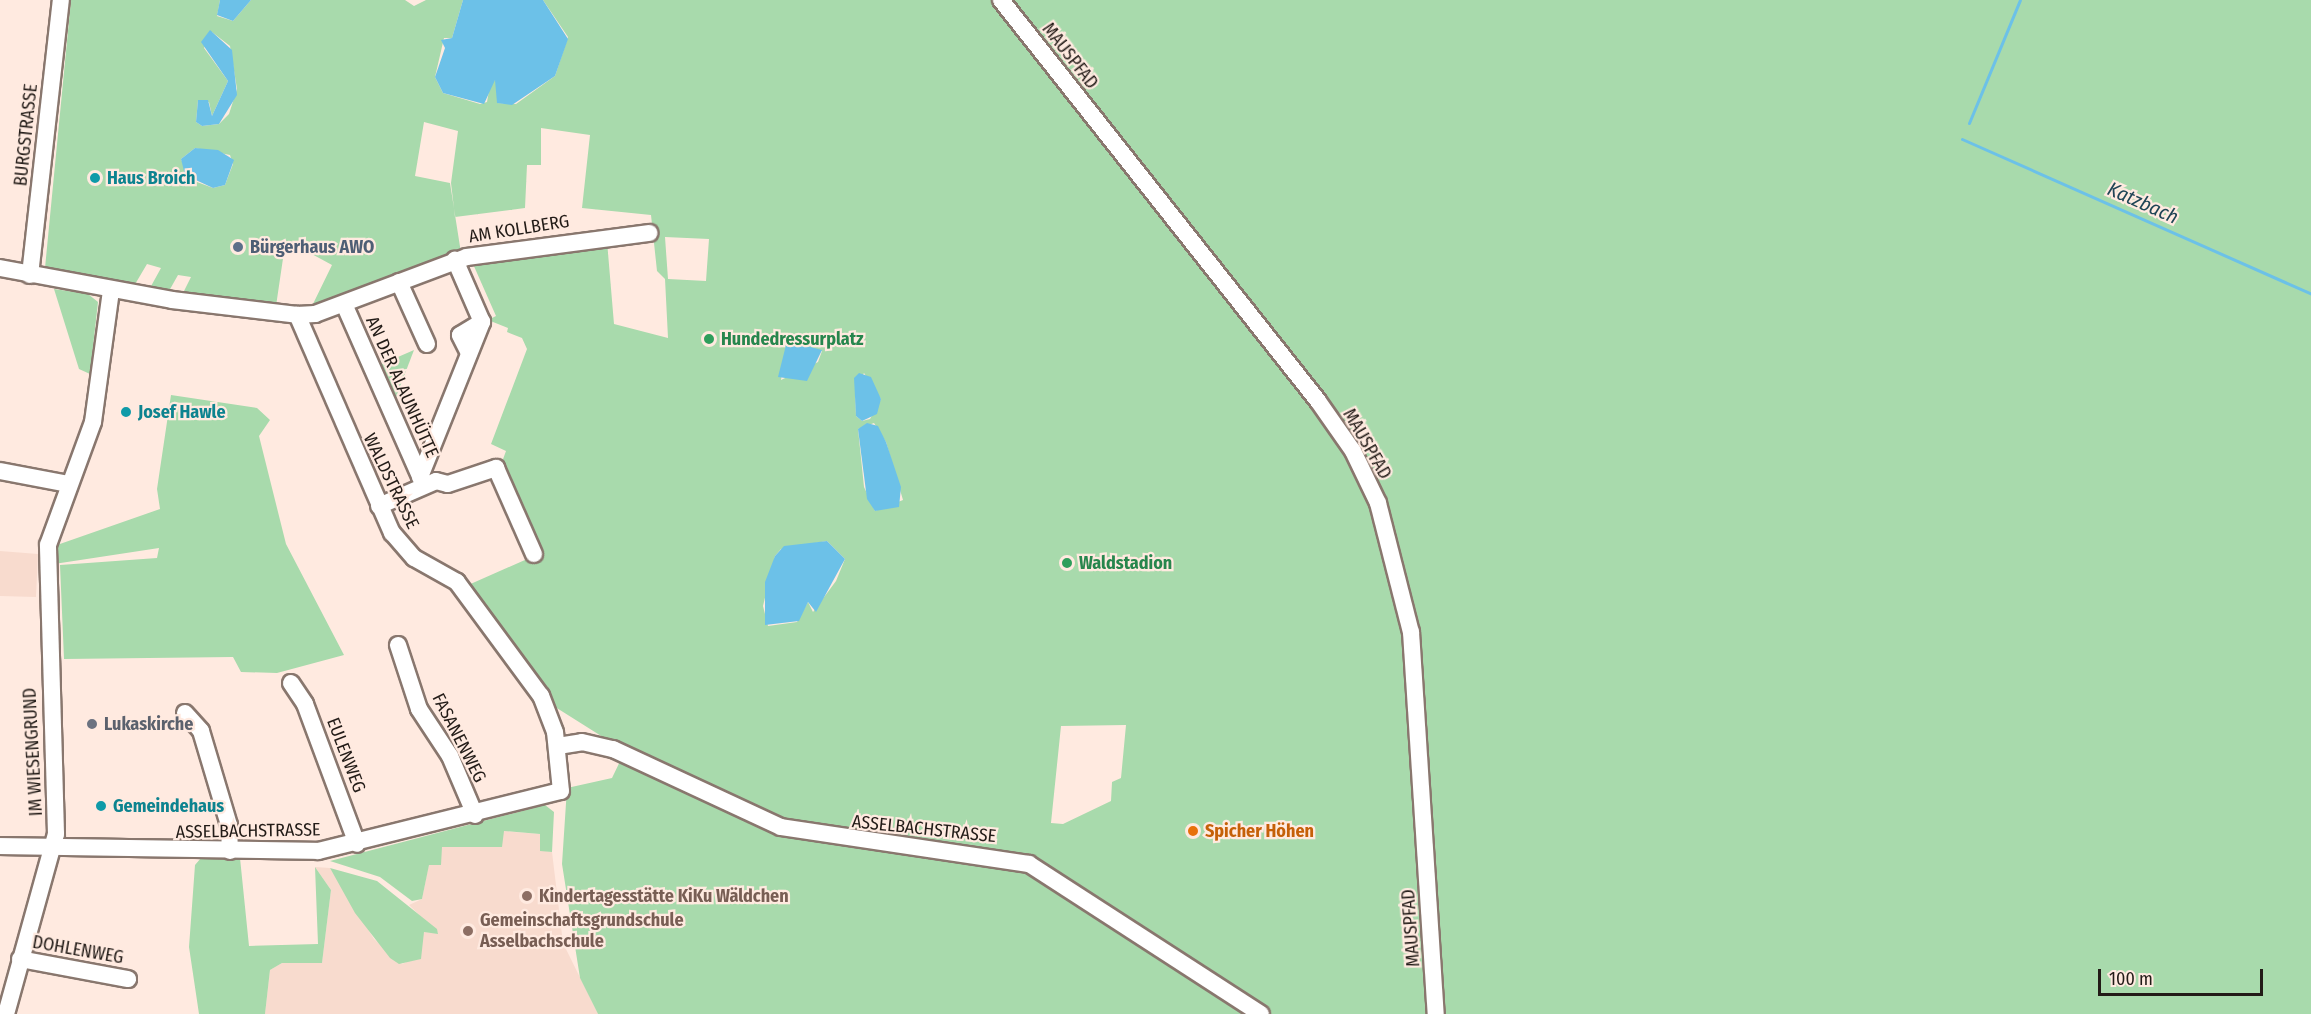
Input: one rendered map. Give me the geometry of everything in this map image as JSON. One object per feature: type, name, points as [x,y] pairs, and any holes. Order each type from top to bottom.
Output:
[{"type":"street","name":"BURGSTRASSE","points":[[30,275],[61,0]]},
{"type":"street","name":"MAUSPFAD","points":[[1001,0],[1318,401],[1353,451],[1377,503],[1411,632],[1436,1014]]},
{"type":"street","name":"AM KOLLBERG","points":[[297,315],[315,314],[344,304],[454,260],[539,243],[649,234]]},
{"type":"street","points":[[423,481],[469,353],[460,334],[482,322],[454,260]]},
{"type":"street","points":[[0,268],[111,290],[297,315]]},
{"type":"street","points":[[399,282],[427,344]]},
{"type":"street","name":"IM WIESENGRUND","points":[[6,1014],[54,846],[46,567],[54,517],[93,422],[111,290]]},
{"type":"street","name":"AN DER ALAUNHÜTTE","points":[[344,304],[423,481]]},
{"type":"street","name":"WALDSTRASSE","points":[[297,315],[379,506],[404,549],[457,582],[541,696],[558,746],[561,791]]},
{"type":"street","points":[[379,506],[423,481],[496,468],[534,554]]},
{"type":"street","points":[[0,471],[68,484]]},
{"type":"street","name":"FASANENWEG","points":[[398,645],[419,709],[450,756],[475,815]]},
{"type":"street","name":"EULENWEG","points":[[291,683],[306,704],[357,844]]},
{"type":"street","points":[[185,713],[201,731],[229,825],[230,851]]},
{"type":"street","name":"ASSELBACHSTRASSE","points":[[558,746],[582,742],[612,749],[781,827],[1029,864],[1261,1014]]},
{"type":"street","name":"ASSELBACHSTRASSE","points":[[0,846],[318,851],[357,844],[475,815],[561,791]]},
{"type":"street","name":"DOHLENWEG","points":[[20,959],[128,979]]},
{"type":"shaded area","points":[[0,551],[38,554],[36,597],[0,596]]},
{"type":"shaded area","name":"Gemeinschaftsgrundschule Asselbachschule","points":[[503,831],[540,834],[540,850],[552,852],[563,943],[598,1014],[265,1014],[270,970],[282,963],[322,963],[331,890],[315,867],[330,868],[374,939],[402,964],[413,959],[424,932],[438,933],[409,905],[422,899],[429,864],[442,847],[501,847]]},
{"type":"green space","points":[[71,0],[220,0],[217,16],[233,21],[251,0],[405,0],[414,6],[426,0],[463,0],[452,38],[444,38],[435,77],[443,93],[480,104],[487,102],[491,79],[497,81],[497,103],[516,104],[555,76],[568,37],[543,0],[2311,0],[2311,1014],[598,1014],[580,978],[562,864],[567,788],[612,778],[625,751],[552,705],[466,586],[543,552],[502,462],[506,451],[491,444],[527,349],[522,338],[507,332],[508,328],[488,320],[496,316],[473,264],[607,241],[614,324],[668,338],[665,279],[657,271],[651,215],[582,208],[590,135],[541,128],[541,165],[527,165],[525,208],[455,217],[461,253],[312,306],[332,265],[297,246],[285,245],[276,306],[183,293],[191,277],[178,275],[169,291],[150,288],[161,268],[147,264],[134,286],[45,268]],"holes":[[[212,32],[230,46],[237,89],[229,114],[219,124],[202,126],[196,122],[198,100],[209,102],[212,116],[228,81],[204,48]],[[424,122],[458,131],[451,183],[454,208],[450,183],[415,176]],[[195,148],[230,155],[233,164],[225,185],[213,188],[189,179],[181,159]],[[665,237],[709,239],[706,281],[668,279]],[[787,341],[822,351],[818,362],[781,380]],[[864,373],[881,399],[870,419],[862,421],[856,416],[855,389]],[[874,423],[886,442],[903,500],[875,511],[864,487],[858,429]],[[827,541],[845,559],[836,581],[813,612],[808,602],[797,622],[768,626],[763,606],[775,556],[781,549]],[[1126,725],[1121,778],[1112,782],[1111,801],[1063,824],[1051,823],[1061,726]]]},
{"type":"green space","points":[[54,289],[88,294],[98,302],[90,374],[79,369]]},
{"type":"green space","points":[[414,350],[393,405],[375,367]]},
{"type":"green space","points":[[171,395],[257,408],[270,420],[259,436],[286,544],[344,655],[277,673],[241,672],[233,657],[64,659],[60,565],[157,558],[159,548],[54,564],[57,545],[160,509],[157,489]]},
{"type":"green space","points":[[545,805],[554,812],[552,852],[540,851],[540,834],[504,831],[502,847],[442,847],[441,865],[429,865],[422,899],[412,901],[380,877],[330,861]]},
{"type":"green space","points":[[201,858],[240,858],[249,946],[318,944],[315,867],[331,890],[322,963],[282,963],[270,970],[265,1014],[199,1014],[189,947],[195,865]]},
{"type":"green space","points":[[330,868],[377,881],[437,929],[438,934],[424,932],[421,959],[399,964],[390,958],[355,913]]},
{"type":"water","points":[[220,0],[251,0],[233,21],[217,15]]},
{"type":"water","points":[[463,0],[543,0],[568,39],[555,76],[512,105],[497,103],[495,80],[484,104],[443,93],[435,77],[445,48],[441,40],[452,38]]},
{"type":"water","points":[[210,30],[232,50],[237,95],[219,124],[202,126],[196,122],[198,100],[208,100],[212,116],[228,81],[201,42]]},
{"type":"water","points":[[195,148],[218,150],[234,160],[225,185],[213,188],[185,175],[181,159]]},
{"type":"water","points":[[787,341],[822,350],[807,381],[778,377]]},
{"type":"water","points":[[859,373],[871,377],[881,399],[877,414],[862,421],[856,416],[854,378]]},
{"type":"water","points":[[867,423],[878,426],[886,442],[901,487],[899,507],[875,511],[867,499],[858,429]]},
{"type":"water","points":[[827,541],[845,559],[816,612],[808,602],[799,621],[765,625],[765,582],[775,556],[784,546]]},
{"type":"waterway","name":"Katzbach","points":[[1969,123],[2020,0]]},
{"type":"waterway","name":"Katzbach","points":[[1962,139],[2311,294]]},
{"type":"place","name":"Haus Broich","points":[[95,178]]},
{"type":"place","name":"Bürgerhaus AWO","points":[[238,247]]},
{"type":"place","name":"Hundedressurplatz","points":[[709,339]]},
{"type":"place","name":"Josef Hawle","points":[[126,412]]},
{"type":"place","name":"Waldstadion","points":[[1067,563]]},
{"type":"place","name":"Lukaskirche","points":[[92,724]]},
{"type":"place","name":"Gemeindehaus","points":[[101,806]]},
{"type":"place","name":"Spicher Höhen","points":[[1193,831]]},
{"type":"place","name":"Kindertagesstätte KiKu Wäldchen","points":[[527,896]]},
{"type":"place","name":"Gemeinschaftsgrundschule Asselbachschule","points":[[468,931]]}]
